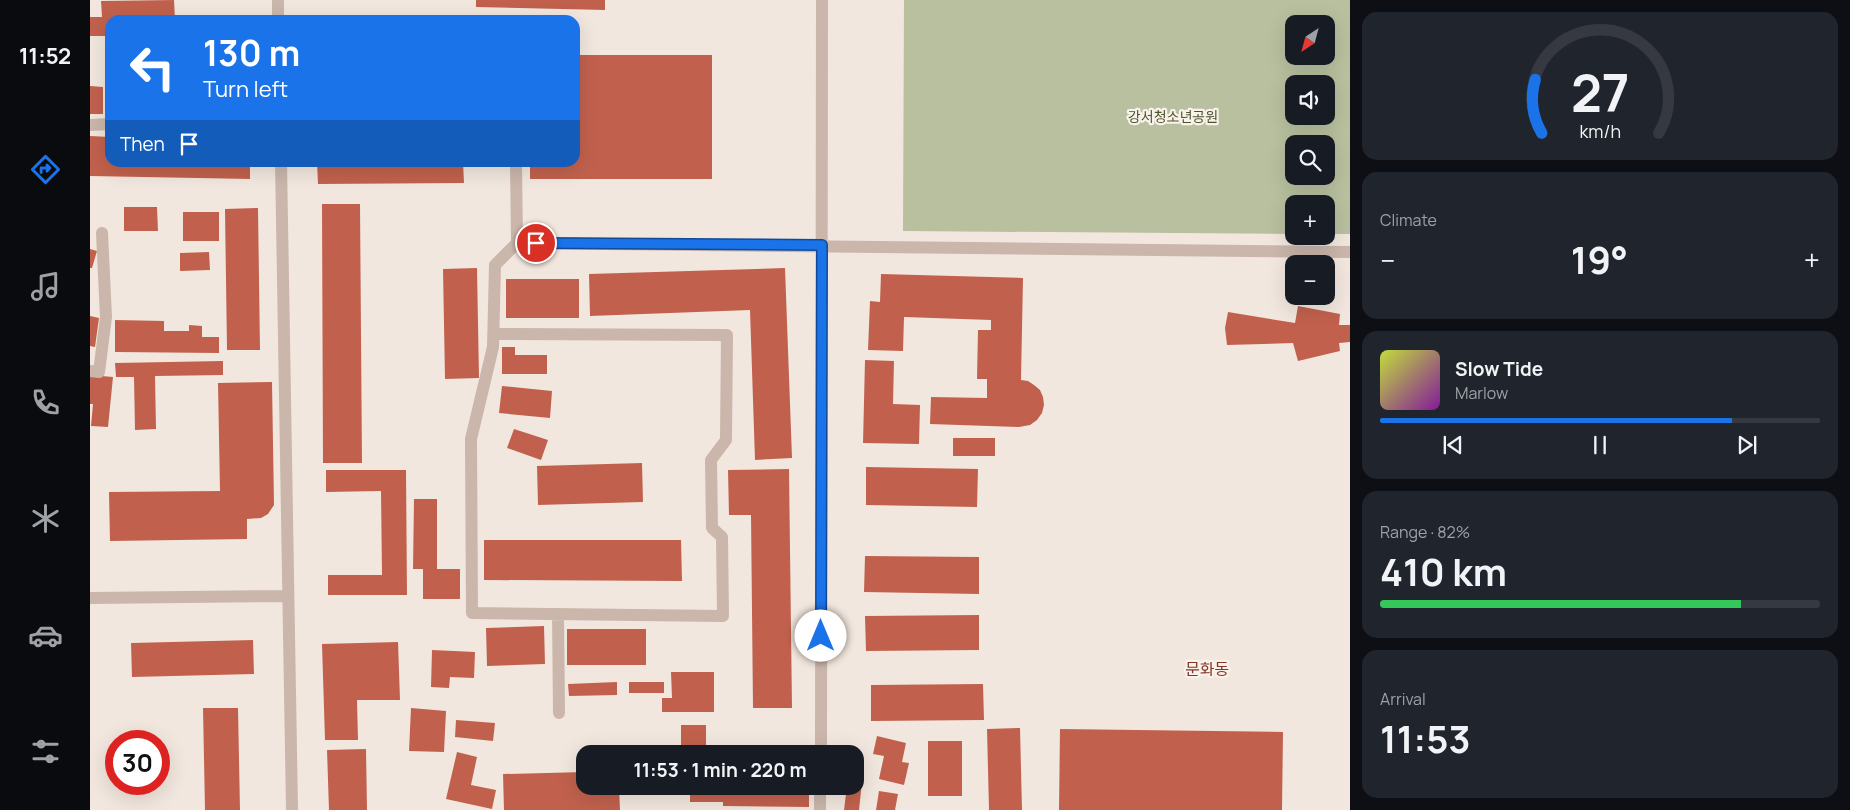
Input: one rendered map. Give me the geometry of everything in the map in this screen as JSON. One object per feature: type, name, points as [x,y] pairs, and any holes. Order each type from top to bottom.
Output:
[{"type":"street","points":[[278,0],[278,15]]},
{"type":"street","points":[[821,745],[822,0]]},
{"type":"street","points":[[90,124],[105,124]]},
{"type":"street","points":[[281,167],[292,810]]},
{"type":"street","points":[[516,167],[517,243]]},
{"type":"street","points":[[90,371],[99,372],[106,317],[102,233]]},
{"type":"street","points":[[494,334],[727,336],[726,440],[711,460],[712,528],[722,537],[723,616],[472,613],[470,439],[493,347],[495,264],[517,243],[1350,252]]},
{"type":"street","points":[[90,598],[288,596]]},
{"type":"street","points":[[558,614],[558,713]]},
{"type":"street","points":[[820,795],[820,810]]},
{"type":"green space","name":"강서청소년공원","points":[[904,0],[1350,0],[1350,234],[1335,234],[1335,195],[1285,195],[1285,234],[903,231]]},
{"type":"building","points":[[174,0],[175,15],[105,15],[105,36],[90,36],[90,17],[102,17],[101,1]]},
{"type":"building","points":[[476,0],[605,0],[605,10],[476,7]]},
{"type":"building","points":[[580,55],[712,55],[712,179],[530,179],[530,167],[580,167]]},
{"type":"building","points":[[90,86],[103,87],[103,114],[90,114]]},
{"type":"building","points":[[90,136],[105,137],[105,167],[250,167],[250,179],[90,176]]},
{"type":"building","points":[[317,167],[463,167],[464,183],[318,184]]},
{"type":"building","points":[[322,204],[360,204],[362,463],[323,463]]},
{"type":"building","points":[[124,207],[157,207],[158,231],[124,231]]},
{"type":"building","points":[[258,208],[260,350],[227,350],[225,209]]},
{"type":"building","points":[[183,212],[219,212],[219,241],[183,241]]},
{"type":"building","points":[[90,249],[97,251],[92,268],[90,268]]},
{"type":"building","points":[[209,252],[210,270],[180,271],[180,253]]},
{"type":"building","points":[[477,268],[479,378],[445,379],[443,269]]},
{"type":"building","points":[[785,268],[792,458],[755,460],[750,310],[590,316],[589,274]]},
{"type":"building","points":[[881,274],[1023,278],[1021,380],[1028,381],[1034,385],[1040,390],[1043,397],[1042,413],[1037,420],[1030,425],[1019,427],[930,424],[931,397],[987,398],[987,379],[977,379],[978,330],[991,330],[991,320],[904,317],[903,351],[868,350],[870,301],[880,302]]},
{"type":"building","points":[[506,279],[579,279],[579,318],[506,318]]},
{"type":"building","points":[[1298,306],[1340,314],[1339,325],[1350,325],[1350,342],[1339,343],[1340,351],[1298,361],[1293,343],[1227,345],[1225,328],[1228,312],[1295,323]]},
{"type":"building","points":[[90,316],[99,318],[95,347],[90,346]]},
{"type":"building","points":[[115,320],[164,321],[164,331],[189,331],[189,325],[202,326],[202,337],[219,337],[219,353],[115,352]]},
{"type":"building","points":[[502,347],[515,347],[515,355],[547,355],[547,374],[502,374]]},
{"type":"building","points":[[865,360],[894,361],[893,404],[920,405],[919,444],[863,443]]},
{"type":"building","points":[[223,361],[223,375],[155,376],[156,429],[135,430],[134,377],[116,377],[115,363]]},
{"type":"building","points":[[90,375],[113,377],[108,427],[91,426],[93,404],[90,404]]},
{"type":"building","points":[[272,382],[274,505],[268,514],[261,518],[247,519],[247,539],[110,541],[109,492],[220,491],[218,383]]},
{"type":"building","points":[[502,386],[552,391],[550,418],[499,413]]},
{"type":"building","points":[[514,429],[548,440],[541,460],[507,448]]},
{"type":"building","points":[[953,438],[995,438],[995,456],[953,456]]},
{"type":"building","points":[[642,463],[643,502],[538,505],[537,466]]},
{"type":"building","points":[[866,467],[978,469],[977,507],[866,505]]},
{"type":"building","points":[[789,469],[792,708],[753,708],[751,515],[729,515],[728,470]]},
{"type":"building","points":[[326,470],[406,470],[407,595],[328,595],[328,575],[382,575],[381,491],[326,492]]},
{"type":"building","points":[[414,499],[437,499],[437,569],[460,569],[460,599],[423,599],[423,569],[413,569]]},
{"type":"building","points":[[484,540],[681,540],[682,581],[484,580]]},
{"type":"building","points":[[865,556],[979,557],[979,594],[864,592]]},
{"type":"building","points":[[979,615],[979,650],[866,651],[865,616]]},
{"type":"building","points":[[544,626],[545,664],[487,666],[486,628]]},
{"type":"building","points":[[567,629],[646,629],[646,665],[567,665]]},
{"type":"building","points":[[253,640],[254,674],[132,677],[131,643]]},
{"type":"building","points":[[398,642],[400,700],[357,700],[358,740],[325,740],[322,644]]},
{"type":"building","points":[[432,650],[475,652],[474,678],[450,677],[449,688],[431,687]]},
{"type":"building","points":[[671,672],[714,672],[714,712],[662,712],[662,698],[672,698]]},
{"type":"building","points":[[617,682],[617,695],[569,696],[568,684]]},
{"type":"building","points":[[629,682],[664,682],[664,693],[629,693]]},
{"type":"building","points":[[983,684],[984,720],[871,721],[871,685]]},
{"type":"building","points":[[203,708],[238,708],[240,810],[205,810]]},
{"type":"building","points":[[411,708],[446,711],[444,752],[409,751]]},
{"type":"building","points":[[456,720],[495,723],[493,741],[455,737]]},
{"type":"building","points":[[681,725],[706,725],[706,745],[681,745]]},
{"type":"building","points":[[1020,728],[1022,810],[989,810],[987,729]]},
{"type":"building","points":[[1060,729],[1283,732],[1282,810],[1059,810]]},
{"type":"building","points":[[877,736],[906,743],[902,762],[909,763],[904,785],[879,779],[884,756],[873,754]]},
{"type":"building","points":[[928,741],[962,741],[962,796],[928,796]]},
{"type":"building","points":[[366,749],[367,810],[329,810],[327,750]]},
{"type":"building","points":[[457,752],[477,757],[471,785],[496,790],[492,809],[446,799]]},
{"type":"building","points":[[576,772],[576,795],[619,795],[620,810],[504,810],[503,774]]},
{"type":"building","points":[[879,791],[898,794],[895,810],[876,810]]},
{"type":"building","points":[[690,795],[809,795],[809,807],[723,806],[723,802],[690,802]]},
{"type":"building","points":[[846,795],[861,795],[859,810],[844,810]]},
{"type":"district","name":"문화동","points":[[1207,669]]},
{"type":"route","points":[[536,243],[822,245],[821,636]]}]
